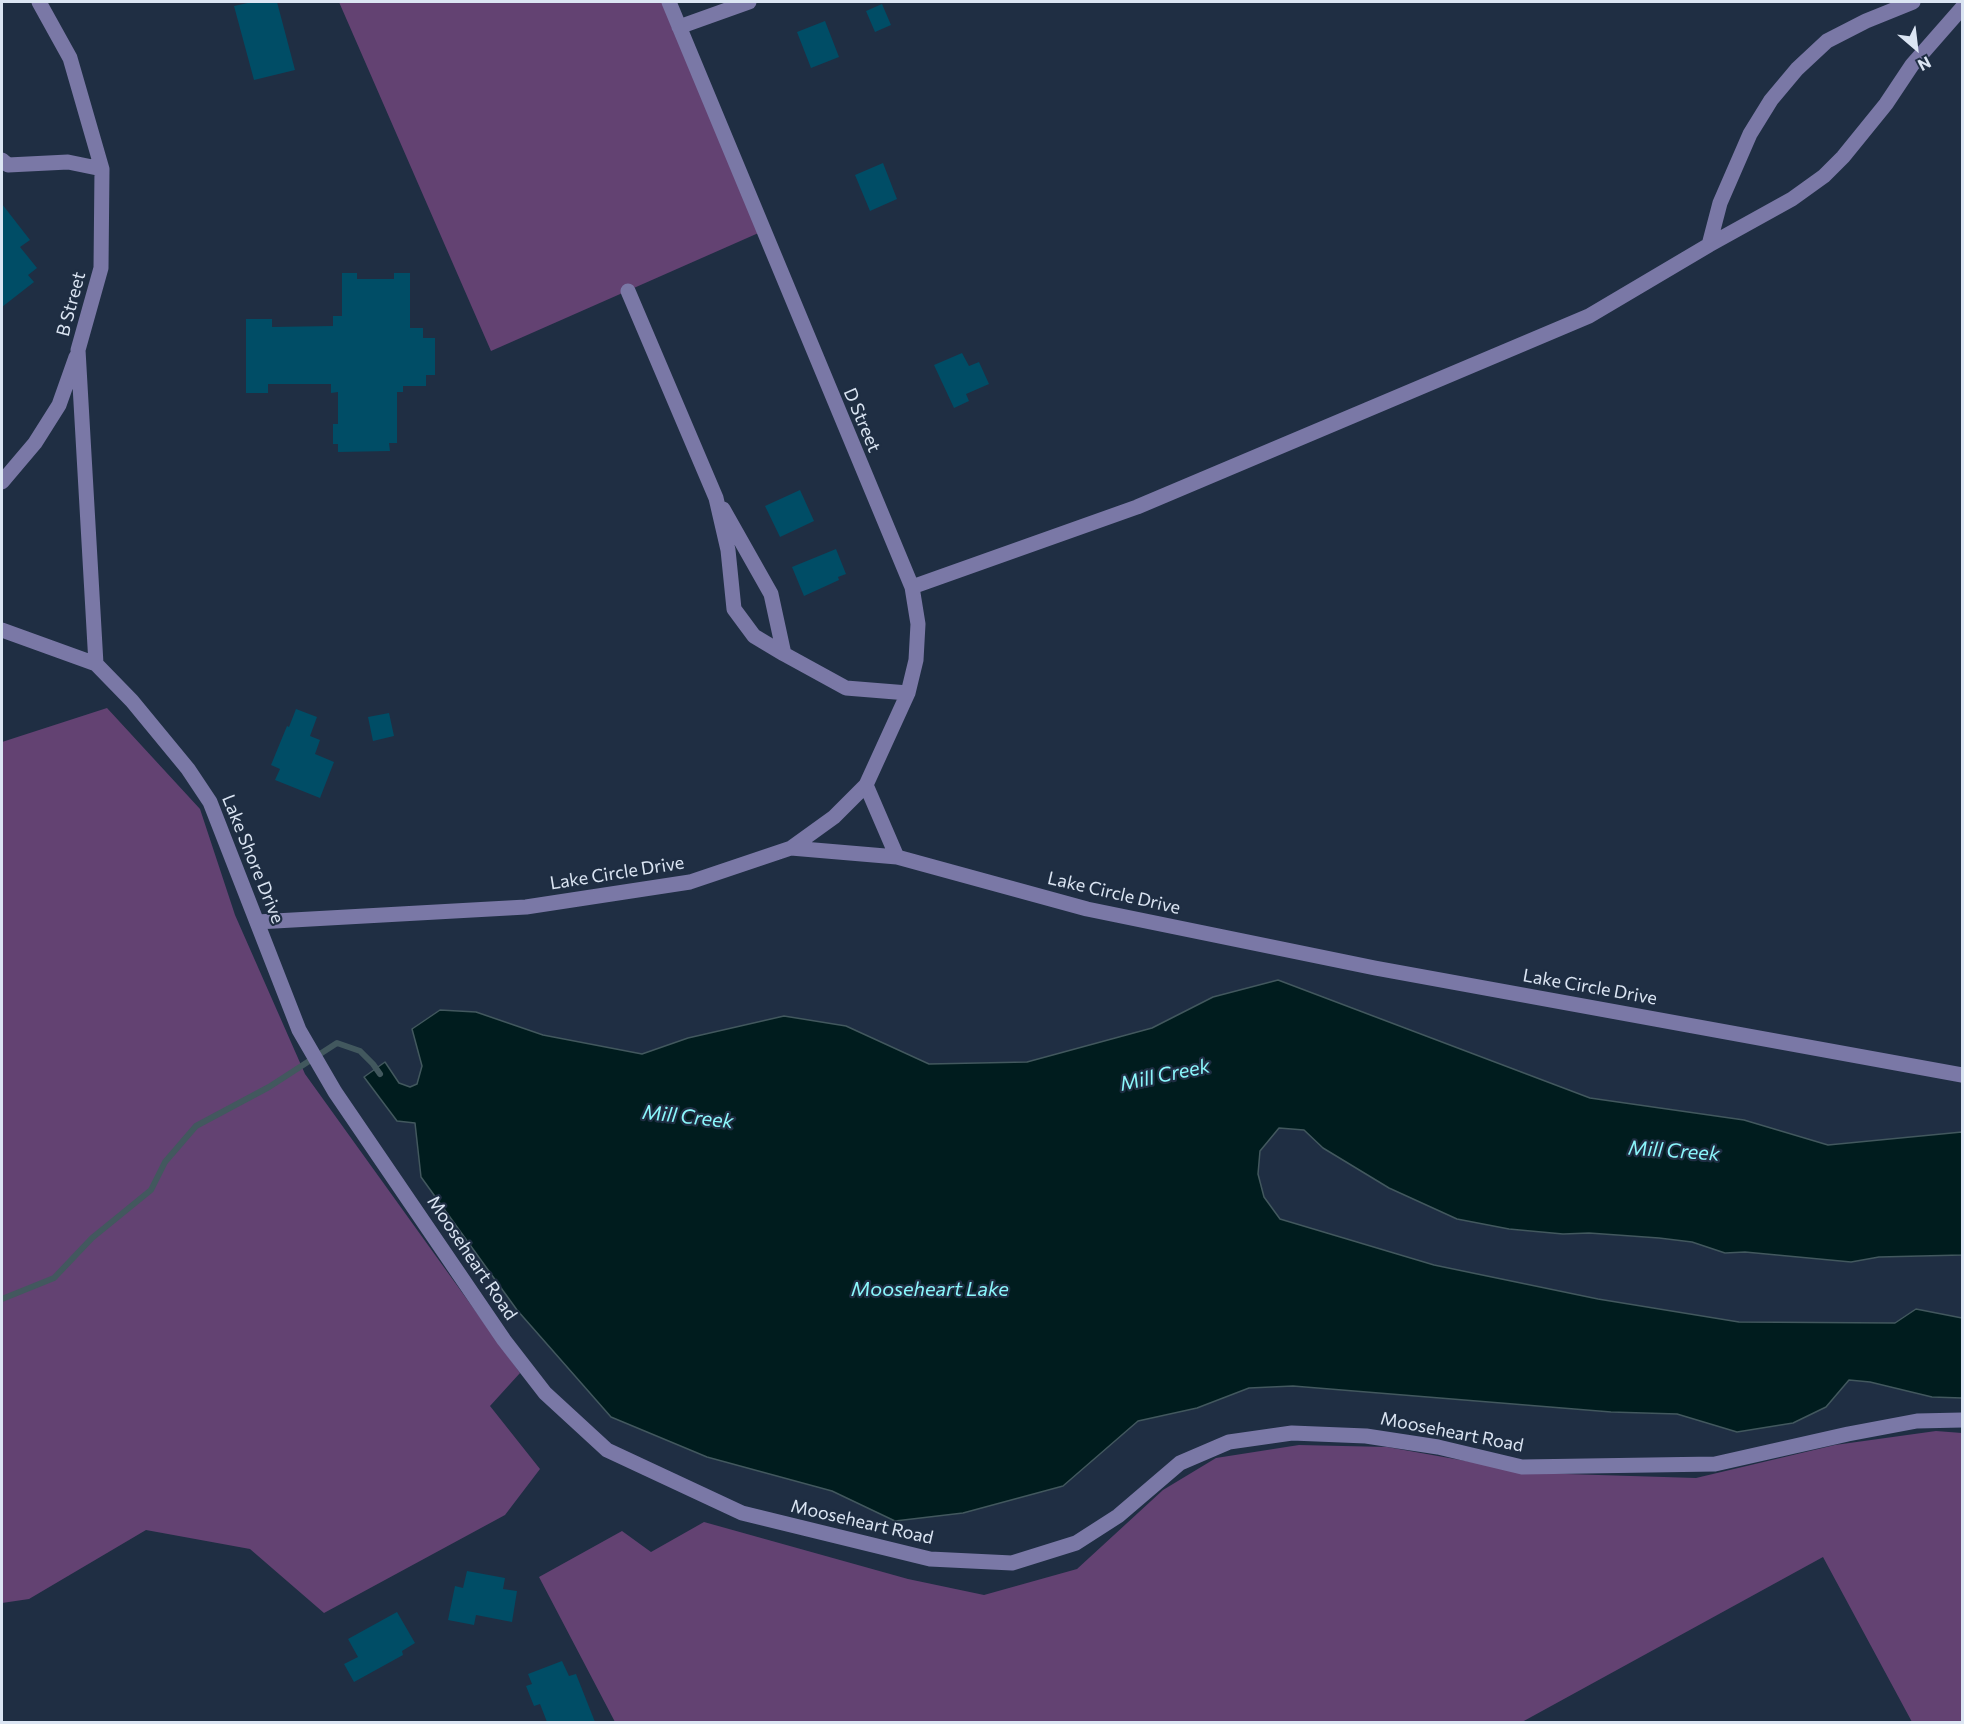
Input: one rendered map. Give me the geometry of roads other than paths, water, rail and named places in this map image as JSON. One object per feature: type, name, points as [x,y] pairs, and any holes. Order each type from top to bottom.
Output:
[{"type":"street","name":"B Street","points":[[39,2],[70,58],[102,169],[101,268],[78,350],[96,664]]},
{"type":"street","name":"D Street","points":[[669,2],[912,586],[918,624],[916,660],[908,693],[866,785]]},
{"type":"street","points":[[679,27],[749,2]]},
{"type":"street","points":[[1709,245],[1720,203],[1750,135],[1771,100],[1797,69],[1827,41],[1866,21],[1913,2]]},
{"type":"street","points":[[912,586],[1137,507],[1589,316],[1792,199],[1824,176],[1843,157],[1886,104],[1912,65],[1962,8]]},
{"type":"street","points":[[2,160],[8,165],[68,162],[102,169]]},
{"type":"street","points":[[628,291],[716,498],[771,594],[784,654]]},
{"type":"street","points":[[2,482],[35,443],[59,405],[78,350]]},
{"type":"street","points":[[716,498],[728,550],[734,609],[754,636],[846,688],[908,693]]},
{"type":"street","points":[[2,630],[96,664]]},
{"type":"street","name":"Lake Shore Drive","points":[[96,664],[168,744],[210,802],[299,1030]]},
{"type":"street","points":[[791,848],[834,817],[866,785],[897,857]]},
{"type":"street","name":"Lake Circle Drive","points":[[257,922],[526,907],[690,882],[791,848],[897,857],[1087,909],[1364,966],[1962,1075]]},
{"type":"street","name":"Mooseheart Road","points":[[299,1030],[334,1092],[504,1340],[545,1393],[607,1450],[742,1513],[930,1559],[1012,1563],[1076,1543],[1118,1516],[1180,1463],[1229,1442],[1292,1433],[1366,1436],[1438,1447],[1522,1467],[1715,1464],[1917,1421],[1962,1420]]},
{"type":"water","name":"Mooseheart Lake","points":[[1278,980],[1590,1098],[1744,1120],[1828,1145],[1962,1132],[1962,1255],[1879,1257],[1851,1262],[1745,1252],[1725,1253],[1692,1242],[1509,1229],[1457,1219],[1389,1188],[1323,1148],[1304,1130],[1279,1128],[1260,1151],[1258,1174],[1264,1197],[1280,1219],[1434,1265],[1598,1299],[1739,1322],[1895,1323],[1916,1309],[1962,1318],[1962,1398],[1932,1397],[1870,1382],[1849,1380],[1826,1407],[1793,1423],[1737,1432],[1677,1414],[1611,1412],[1293,1386],[1249,1388],[1197,1408],[1138,1421],[1063,1486],[963,1513],[895,1521],[832,1491],[707,1457],[611,1417],[517,1310],[421,1177],[415,1123],[397,1121],[364,1077],[385,1062],[399,1083],[410,1087],[417,1084],[422,1066],[412,1029],[440,1010],[476,1012],[543,1035],[642,1054],[688,1038],[784,1016],[846,1026],[929,1064],[1027,1062],[1152,1028],[1213,997]]},
{"type":"waterway","points":[[2,1299],[54,1278],[92,1238],[151,1190],[165,1162],[196,1126],[269,1087],[337,1043],[360,1051],[380,1074]]},
{"type":"water label","name":"Mill Creek","points":[[1165,1075]]},
{"type":"water label","name":"Mill Creek","points":[[688,1117]]},
{"type":"water label","name":"Mill Creek","points":[[1674,1151]]}]
